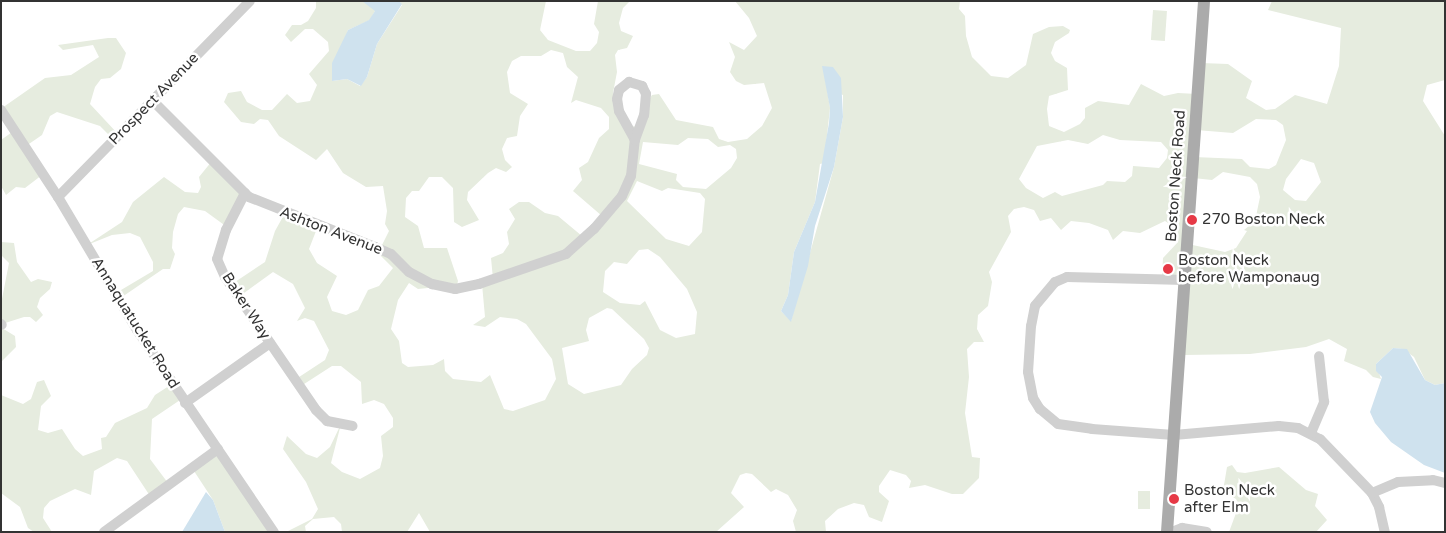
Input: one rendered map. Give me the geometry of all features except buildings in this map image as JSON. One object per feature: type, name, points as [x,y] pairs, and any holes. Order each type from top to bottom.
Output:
[{"type":"main road","name":"Boston Neck Road","points":[[1167,532],[1204,1]]},
{"type":"street","name":"Prospect Avenue","points":[[58,197],[250,1]]},
{"type":"street","name":"Ashton Avenue","points":[[245,193],[275,209],[383,250],[409,272],[432,284],[455,289],[479,284],[566,254],[594,229],[622,196],[632,176],[635,140],[644,115],[646,94],[642,86],[629,82],[619,90],[616,99],[619,111],[635,140]]},
{"type":"street","points":[[153,101],[245,193]]},
{"type":"street","name":"Annaquatucket Road","points":[[1,110],[58,197],[137,330],[274,532]]},
{"type":"street","name":"Baker Way","points":[[245,193],[226,230],[217,259],[270,343],[327,421],[354,426]]},
{"type":"street","points":[[1185,280],[1067,277],[1055,282],[1035,306],[1028,372],[1033,398],[1047,417],[1058,424],[1174,435],[1279,426],[1310,433],[1372,493],[1379,506],[1385,532]]},
{"type":"street","points":[[185,403],[270,343]]},
{"type":"street","points":[[1310,433],[1324,402],[1319,356]]},
{"type":"street","points":[[104,532],[218,449]]},
{"type":"street","points":[[1372,493],[1398,482],[1434,480],[1445,483]]},
{"type":"street","points":[[1172,532],[1182,528],[1207,532]]},
{"type":"shaded area","points":[[316,1],[362,1],[374,7],[375,11],[370,20],[348,30],[332,81],[347,79],[360,86],[367,77],[377,44],[402,5],[399,1],[546,1],[540,30],[548,40],[576,51],[590,51],[597,43],[599,32],[594,24],[598,1],[630,1],[623,8],[619,23],[621,31],[633,36],[627,48],[618,50],[615,55],[617,72],[613,93],[617,111],[626,126],[644,127],[647,103],[652,95],[659,94],[676,120],[713,127],[719,139],[728,142],[747,139],[762,126],[772,108],[764,83],[744,85],[736,81],[730,72],[735,57],[729,42],[744,50],[757,36],[749,18],[735,1],[960,1],[959,9],[965,16],[966,36],[972,57],[991,76],[1008,78],[1026,65],[1033,34],[1049,27],[1063,26],[1070,30],[1069,33],[1055,42],[1051,53],[1055,61],[1067,68],[1068,90],[1049,96],[1047,109],[1049,126],[1064,132],[1080,124],[1085,118],[1085,108],[1098,101],[1129,105],[1141,84],[1164,96],[1178,93],[1197,94],[1201,63],[1228,64],[1252,81],[1246,98],[1266,110],[1275,109],[1295,95],[1327,104],[1339,66],[1341,28],[1268,10],[1272,1],[1445,1],[1445,80],[1427,85],[1423,101],[1445,136],[1445,383],[1435,385],[1425,380],[1414,357],[1403,349],[1393,348],[1376,364],[1381,379],[1373,377],[1366,370],[1344,361],[1347,349],[1329,339],[1306,347],[1250,354],[1184,355],[1185,281],[1162,277],[1163,258],[1178,242],[1176,228],[1165,221],[1140,233],[1123,231],[1113,240],[1108,230],[1089,223],[1071,221],[1061,230],[1051,218],[1040,221],[1034,210],[1024,207],[1014,209],[1008,216],[1011,232],[989,272],[992,282],[988,306],[978,315],[977,329],[984,342],[974,342],[967,349],[969,377],[965,413],[972,457],[980,458],[979,478],[963,494],[952,494],[925,485],[909,488],[911,481],[906,475],[890,470],[879,486],[879,492],[889,501],[882,522],[869,517],[864,505],[854,503],[838,509],[825,521],[826,532],[796,532],[793,521],[797,510],[788,495],[776,489],[771,492],[752,474],[746,473],[740,475],[731,493],[744,507],[716,532],[430,532],[419,513],[407,532],[342,532],[341,524],[334,517],[313,519],[305,526],[306,532],[286,532],[312,519],[318,509],[306,482],[283,449],[287,436],[306,454],[317,458],[330,447],[341,424],[331,463],[342,472],[360,479],[380,468],[383,456],[381,436],[393,427],[393,418],[384,404],[374,400],[362,404],[361,382],[341,366],[332,366],[301,386],[296,379],[325,360],[329,350],[314,321],[305,318],[297,321],[305,308],[293,284],[273,272],[240,296],[232,284],[265,262],[275,231],[285,213],[318,226],[309,249],[317,263],[337,276],[327,297],[332,311],[346,315],[358,310],[368,290],[379,286],[393,268],[378,253],[389,231],[385,224],[387,211],[383,186],[366,187],[343,173],[327,149],[316,160],[279,136],[268,120],[260,119],[254,124],[241,122],[224,102],[228,93],[241,91],[247,102],[262,110],[272,110],[287,94],[297,103],[310,101],[317,85],[309,74],[329,51],[328,42],[313,29],[305,29],[291,42],[285,35],[292,25],[301,25],[308,21],[316,8]],"holes":[[[551,50],[563,53],[567,67],[578,77],[571,103],[576,100],[601,108],[609,117],[609,129],[599,138],[588,162],[579,168],[582,180],[573,191],[602,216],[582,236],[558,216],[545,213],[529,202],[519,202],[509,209],[515,219],[507,232],[509,244],[503,253],[491,258],[493,279],[482,284],[485,317],[473,325],[485,327],[500,317],[517,319],[526,324],[552,359],[556,379],[545,400],[513,411],[504,409],[490,375],[481,382],[453,379],[445,371],[444,359],[433,365],[408,367],[402,363],[399,341],[391,329],[398,300],[409,283],[418,289],[457,285],[458,281],[447,248],[424,248],[418,226],[405,217],[406,198],[412,191],[419,191],[429,177],[442,177],[453,188],[454,222],[462,227],[479,220],[467,200],[468,192],[496,168],[506,172],[512,167],[505,160],[502,149],[507,138],[517,136],[520,116],[528,104],[510,93],[507,72],[512,61],[521,56],[541,56]],[[827,89],[843,95],[843,117],[834,167],[791,321],[781,311],[788,295],[794,252],[815,202],[820,164],[824,163],[830,108]],[[1256,119],[1276,120],[1283,125],[1286,140],[1276,165],[1269,169],[1250,167],[1242,159],[1194,157],[1196,130],[1233,133]],[[1103,135],[1120,140],[1161,142],[1168,150],[1167,158],[1159,168],[1133,166],[1132,176],[1125,182],[1107,181],[1103,185],[1062,196],[1055,192],[1043,198],[1026,188],[1019,179],[1037,146],[1068,140],[1088,144]],[[688,138],[708,139],[718,147],[730,145],[736,149],[737,158],[731,168],[706,189],[683,187],[676,180],[677,174],[639,164],[643,142],[678,145]],[[1301,159],[1314,163],[1321,182],[1306,201],[1295,200],[1283,190],[1286,179]],[[1223,172],[1250,177],[1257,184],[1260,197],[1255,221],[1244,230],[1247,231],[1236,248],[1225,252],[1188,244],[1193,178],[1212,180]],[[637,181],[662,191],[668,188],[700,193],[705,199],[702,232],[689,246],[666,239],[627,201]],[[648,249],[660,257],[687,289],[697,312],[695,334],[676,338],[660,330],[645,301],[640,305],[620,303],[603,292],[605,271],[614,262],[627,264],[639,250]],[[607,308],[612,309],[644,339],[649,348],[647,355],[632,369],[621,385],[584,394],[568,384],[562,348],[589,341],[586,330],[589,318]]]},
{"type":"shaded area","points":[[1153,10],[1167,11],[1165,41],[1151,40]]},
{"type":"shaded area","points":[[116,38],[126,53],[121,69],[110,78],[101,79],[95,87],[90,104],[118,134],[114,140],[100,126],[57,112],[50,116],[42,135],[26,146],[42,175],[25,188],[16,187],[6,195],[1,186],[1,140],[15,130],[2,108],[45,78],[71,75],[99,57],[93,45],[63,50],[58,45]]},
{"type":"shaded area","points":[[212,161],[245,193],[227,227],[205,211],[184,207],[178,214],[173,232],[172,248],[175,254],[170,269],[163,269],[122,297],[116,293],[153,271],[153,262],[140,237],[130,233],[112,235],[87,245],[122,222],[133,202],[164,177],[185,192],[198,193],[201,187],[199,177]]},
{"type":"shaded area","points":[[1,242],[14,243],[17,262],[31,282],[38,279],[52,282],[50,289],[40,298],[37,307],[43,315],[36,322],[30,317],[24,317],[2,324],[2,328],[15,336],[16,347],[1,362],[1,304],[9,263],[1,255]]},
{"type":"shaded area","points":[[44,380],[51,396],[41,406],[38,430],[48,433],[62,429],[75,449],[83,456],[102,449],[101,438],[106,437],[115,423],[147,408],[155,395],[172,384],[183,398],[152,419],[150,459],[168,483],[150,496],[127,461],[117,458],[94,471],[91,495],[75,489],[50,501],[44,508],[43,518],[52,532],[34,532],[28,528],[20,507],[1,493],[1,395],[23,404],[31,399],[37,382]]},
{"type":"shaded area","points":[[215,450],[274,532],[225,532],[213,500],[192,468]]},
{"type":"shaded area","points":[[1232,465],[1237,472],[1245,473],[1279,467],[1306,490],[1318,494],[1315,506],[1327,520],[1316,532],[1229,532],[1239,505],[1236,499],[1223,491],[1227,467]]},
{"type":"shaded area","points":[[1138,491],[1150,491],[1150,509],[1138,509]]},
{"type":"water","points":[[362,1],[399,1],[402,4],[377,44],[367,77],[361,86],[347,79],[332,81],[332,63],[348,30],[369,20],[375,11]]},
{"type":"water","points":[[822,66],[833,67],[841,78],[843,117],[834,167],[815,226],[808,266],[791,322],[781,311],[788,295],[794,252],[815,202],[829,123],[830,108]]},
{"type":"water","points":[[1393,348],[1407,349],[1425,380],[1435,385],[1445,383],[1445,473],[1424,465],[1391,442],[1375,423],[1370,412],[1382,377],[1376,371],[1376,364]]},
{"type":"water","points":[[206,492],[213,500],[225,532],[182,532]]},
{"type":"place","name":"270 Boston Neck","points":[[1192,220]]},
{"type":"place","name":"Boston Neck before Wamponaug","points":[[1168,269]]},
{"type":"place","name":"Boston Neck after Elm","points":[[1174,499]]}]
